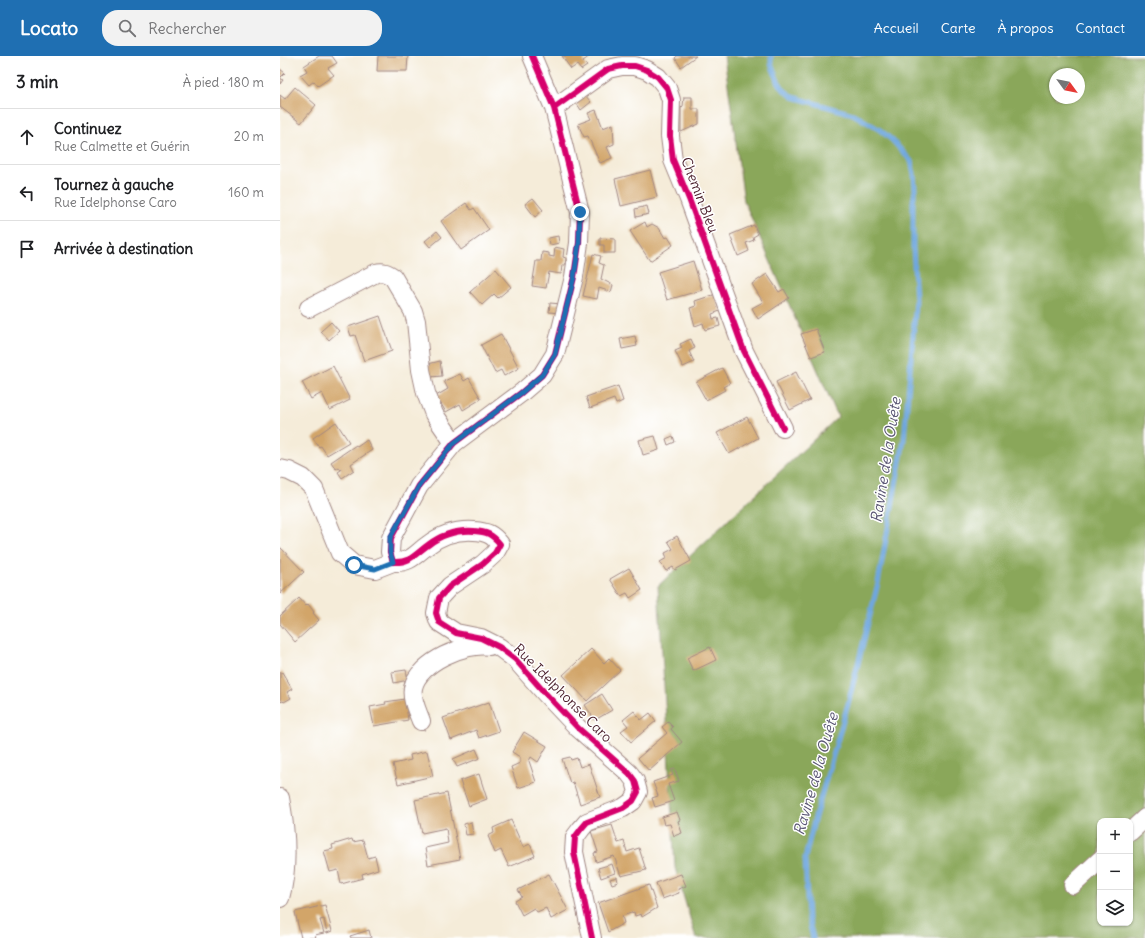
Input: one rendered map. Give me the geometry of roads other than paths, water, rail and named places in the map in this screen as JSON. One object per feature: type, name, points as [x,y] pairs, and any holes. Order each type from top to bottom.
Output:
[{"type":"street","points":[[280,469],[289,471],[304,478],[314,489],[340,553],[354,565],[375,569],[393,562],[390,552],[390,538],[419,486],[454,443],[521,393],[542,375],[555,354],[574,277],[579,243],[580,212],[554,108],[532,56]]},
{"type":"street","name":"Chemin Bleu","points":[[554,108],[607,63],[622,66],[635,66],[647,70],[658,77],[667,88],[671,100],[670,136],[673,160],[689,198],[744,351],[783,428]]},
{"type":"street","points":[[309,308],[376,273],[388,273],[394,277],[413,311],[416,321],[421,370],[426,393],[434,414],[454,443]]},
{"type":"street","name":"Rue Idelphonse Caro","points":[[393,562],[402,562],[413,557],[428,544],[444,535],[464,530],[483,532],[493,536],[500,544],[495,553],[484,564],[450,586],[439,598],[436,613],[439,622],[456,633],[481,638],[499,647],[515,659],[578,728],[630,773],[635,781],[638,792],[633,801],[623,808],[587,822],[575,837],[574,852],[592,938]]},
{"type":"street","points":[[421,721],[414,702],[413,690],[416,680],[422,671],[437,659],[469,647],[484,645],[499,647]]},
{"type":"street","points":[[280,798],[285,830],[285,858],[280,898]]},
{"type":"street","points":[[1133,829],[1145,818]]},
{"type":"street","points":[[1073,885],[1097,863]]},
{"type":"waterway","name":"Ravine de la Ouête","points":[[771,56],[771,64],[778,81],[784,90],[793,97],[853,114],[880,130],[892,140],[911,161],[915,190],[913,202],[913,247],[916,301],[904,440],[878,583],[848,704],[815,817],[805,858],[808,918],[813,938]]}]
